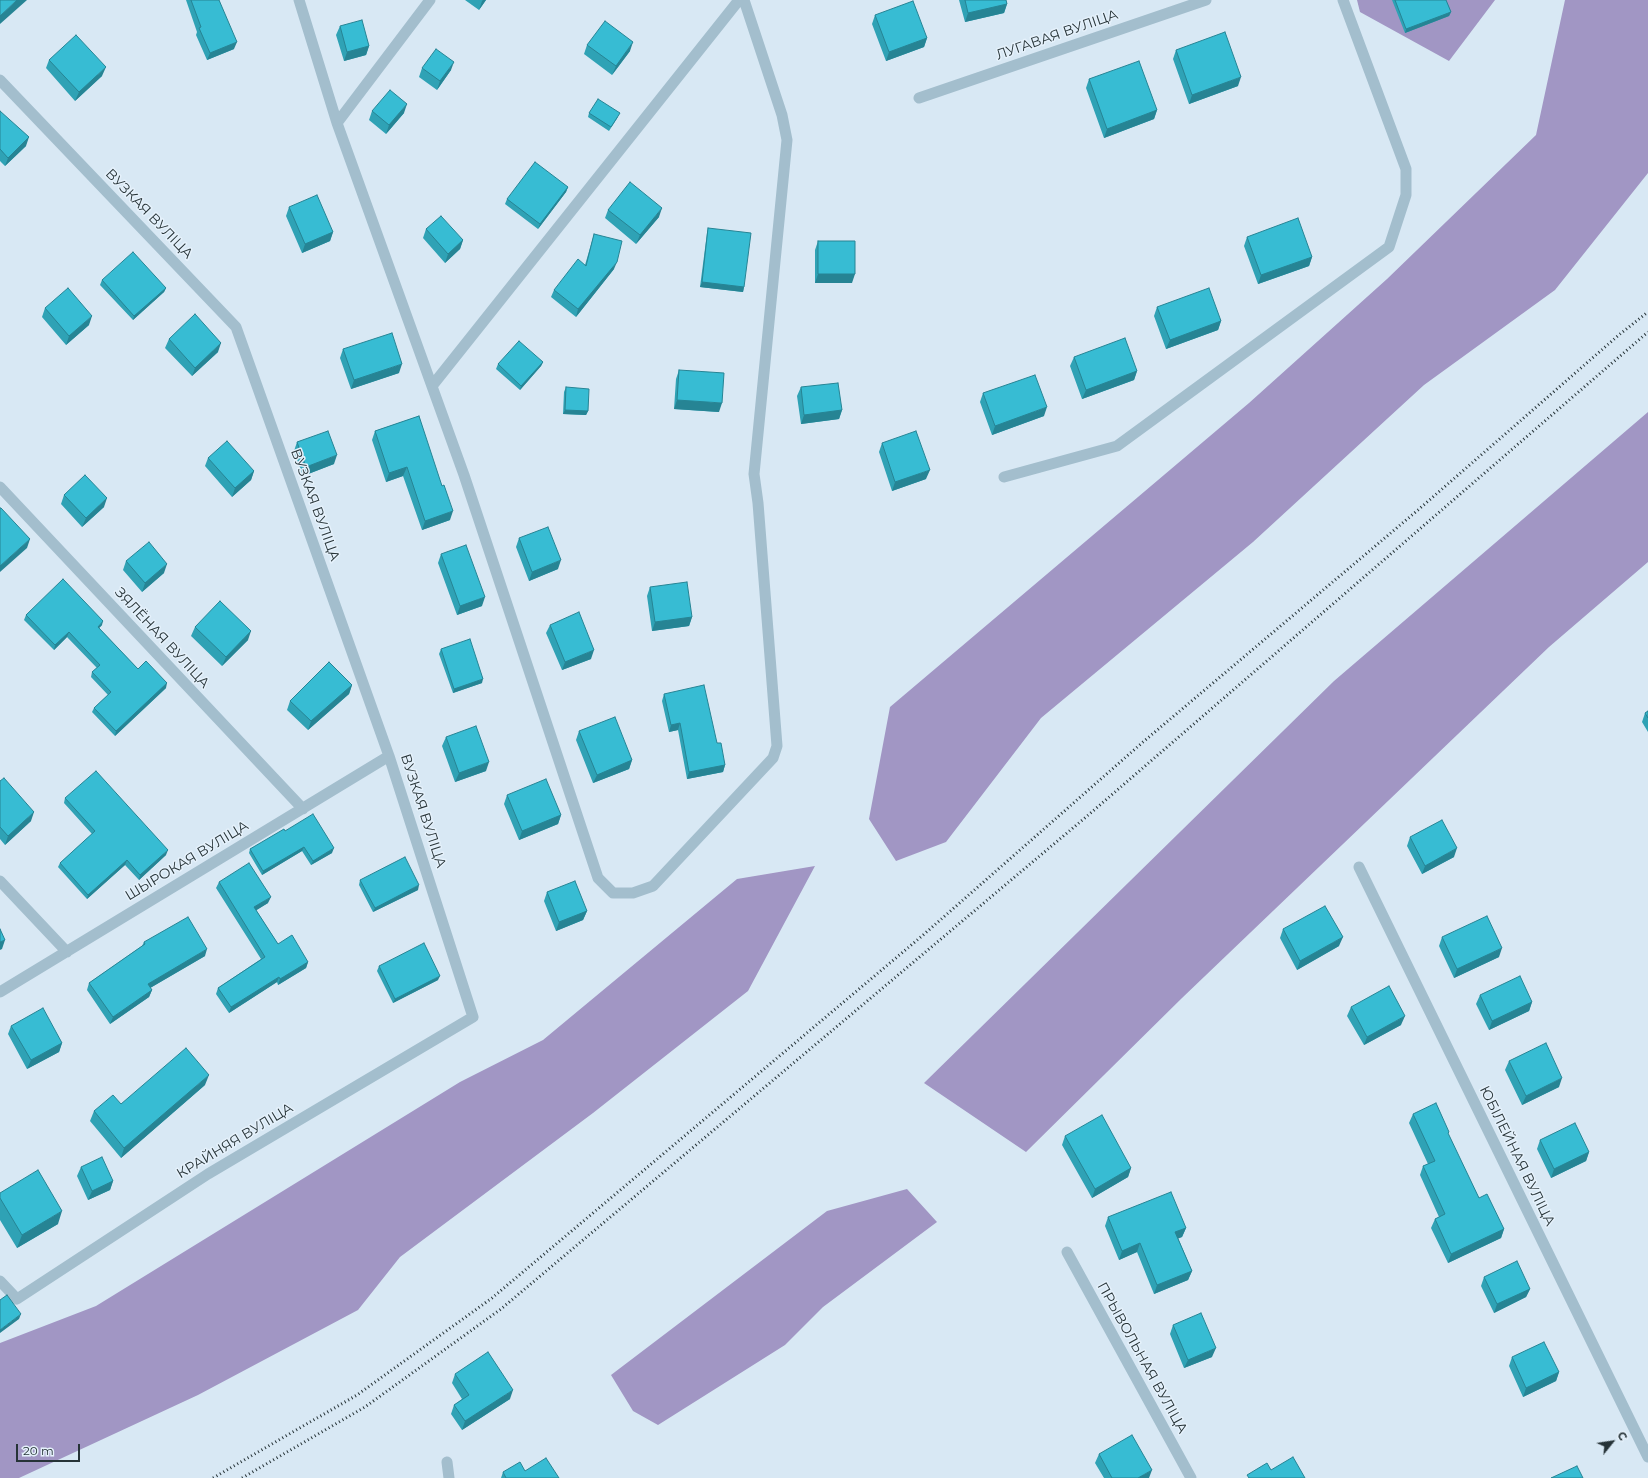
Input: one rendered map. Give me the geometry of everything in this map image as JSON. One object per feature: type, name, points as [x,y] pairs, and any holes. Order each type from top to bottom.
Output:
[{"type":"street","points":[[299,0],[337,123],[464,475],[598,878],[613,894],[634,893],[653,886],[773,758],[777,746],[758,503],[754,474],[786,140],[782,116],[744,0]]},
{"type":"street","points":[[337,123],[430,0]]},
{"type":"street","points":[[432,386],[739,0]]},
{"type":"street","name":"ЛУГАВАЯ ВУЛІЦА","points":[[919,98],[1206,0]]},
{"type":"street","points":[[1004,477],[1117,446],[1389,247],[1406,195],[1406,169],[1343,0]]},
{"type":"street","name":"ВУЗКАЯ ВУЛІЦА","points":[[0,80],[236,327],[389,756],[473,1017]]},
{"type":"street","name":"ЗЯЛЁНАЯ ВУЛІЦА","points":[[0,487],[303,809]]},
{"type":"street","name":"ШЫРОКАЯ ВУЛІЦА","points":[[0,992],[389,756]]},
{"type":"street","name":"ЮБІЛЕЙНАЯ ВУЛІЦА","points":[[1359,867],[1648,1457]]},
{"type":"street","points":[[0,881],[67,952]]},
{"type":"street","name":"КРАЙНЯЯ ВУЛІЦА","points":[[0,1281],[17,1300],[208,1174],[473,1017]]},
{"type":"street","name":"ПРЫВОЛЬНАЯ ВУЛІЦА","points":[[1067,1252],[1191,1478]]},
{"type":"street","points":[[447,1462],[449,1478]]},
{"type":"shaded area","points":[[1357,0],[1495,0],[1449,61],[1360,12]]},
{"type":"shaded area","points":[[1565,0],[1648,0],[1648,173],[1555,290],[1424,385],[1253,542],[1041,718],[946,842],[896,861],[869,819],[890,707],[1249,403],[1387,279],[1536,135]]},
{"type":"shaded area","points":[[1648,412],[1648,562],[1549,647],[1182,998],[1026,1152],[924,1083],[1334,681]]},
{"type":"shaded area","points":[[815,866],[748,991],[593,1113],[400,1257],[358,1310],[198,1395],[19,1478],[0,1478],[0,1343],[96,1306],[460,1082],[543,1040],[737,879]]},
{"type":"shaded area","points":[[907,1189],[937,1222],[823,1307],[785,1345],[658,1425],[633,1411],[611,1375],[827,1211]]},
{"type":"building","points":[[0,0],[17,0],[0,16]]},
{"type":"building","points":[[191,0],[219,0],[237,42],[210,53],[199,28],[201,27]]},
{"type":"building","points":[[965,0],[1006,0],[1007,4],[968,13]]},
{"type":"building","points":[[1395,0],[1446,0],[1451,12],[1406,29]]},
{"type":"building","points":[[913,1],[927,38],[889,52],[875,15]]},
{"type":"building","points":[[362,20],[369,46],[347,52],[340,26]]},
{"type":"building","points":[[605,21],[633,42],[616,66],[587,45]]},
{"type":"building","points":[[1225,32],[1241,77],[1192,95],[1176,50]]},
{"type":"building","points":[[76,35],[106,67],[79,92],[49,60]]},
{"type":"building","points":[[436,49],[454,62],[440,81],[422,68]]},
{"type":"building","points":[[1139,61],[1157,110],[1107,129],[1089,79]]},
{"type":"building","points":[[390,90],[407,104],[389,125],[372,111]]},
{"type":"building","points":[[598,99],[620,113],[611,127],[589,113]]},
{"type":"building","points":[[0,111],[29,137],[8,158],[0,149]]},
{"type":"building","points":[[535,162],[568,187],[540,224],[507,199]]},
{"type":"building","points":[[630,182],[662,208],[640,235],[608,210]]},
{"type":"building","points":[[317,195],[333,232],[305,244],[289,207]]},
{"type":"building","points":[[441,216],[463,240],[448,254],[426,229]]},
{"type":"building","points":[[1298,218],[1312,257],[1261,275],[1247,237]]},
{"type":"building","points":[[708,228],[751,233],[744,287],[702,282]]},
{"type":"building","points":[[594,234],[622,241],[617,262],[578,309],[554,290],[578,259],[586,266]]},
{"type":"building","points":[[818,241],[855,241],[855,274],[818,274]]},
{"type":"building","points":[[133,252],[166,288],[134,316],[102,280]]},
{"type":"building","points":[[68,288],[92,316],[69,336],[45,308]]},
{"type":"building","points":[[1209,288],[1221,321],[1170,340],[1157,307]]},
{"type":"building","points":[[195,314],[221,343],[195,368],[169,339]]},
{"type":"building","points":[[392,333],[402,364],[354,380],[343,349]]},
{"type":"building","points":[[1125,338],[1137,371],[1086,390],[1074,357]]},
{"type":"building","points":[[519,341],[543,362],[521,386],[498,364]]},
{"type":"building","points":[[679,370],[724,373],[722,403],[677,400]]},
{"type":"building","points":[[1035,375],[1047,407],[995,426],[983,393]]},
{"type":"building","points":[[838,383],[842,410],[804,415],[801,387]]},
{"type":"building","points":[[566,387],[589,389],[588,411],[565,410]]},
{"type":"building","points":[[419,416],[442,486],[444,485],[453,511],[425,521],[407,467],[389,473],[375,431]]},
{"type":"building","points":[[328,431],[337,455],[306,467],[297,442]]},
{"type":"building","points":[[916,431],[930,470],[895,482],[882,443]]},
{"type":"building","points":[[227,441],[254,471],[235,488],[208,458]]},
{"type":"building","points":[[85,475],[107,498],[86,518],[64,495]]},
{"type":"building","points":[[0,508],[30,539],[0,566]]},
{"type":"building","points":[[548,527],[561,560],[532,572],[519,538]]},
{"type":"building","points":[[149,542],[167,564],[145,583],[126,561]]},
{"type":"building","points":[[466,545],[485,597],[460,606],[441,554]]},
{"type":"building","points":[[63,579],[103,621],[98,627],[138,669],[146,661],[167,683],[116,731],[94,708],[111,692],[92,672],[100,665],[69,632],[55,645],[26,615]]},
{"type":"building","points":[[687,582],[692,617],[655,622],[650,587]]},
{"type":"building","points":[[220,601],[251,631],[226,657],[195,627]]},
{"type":"building","points":[[579,612],[594,650],[565,662],[550,625]]},
{"type":"building","points":[[470,639],[483,679],[454,689],[441,649]]},
{"type":"building","points":[[329,662],[352,685],[311,721],[290,701]]},
{"type":"building","points":[[704,685],[717,743],[721,743],[725,765],[689,772],[680,723],[671,725],[664,694]]},
{"type":"building","points":[[1648,711],[1648,718],[1645,713]]},
{"type":"building","points":[[615,717],[632,760],[597,775],[579,731]]},
{"type":"building","points":[[476,726],[489,762],[459,773],[446,737]]},
{"type":"building","points":[[96,771],[168,850],[140,875],[127,860],[88,895],[60,863],[95,831],[65,798]]},
{"type":"building","points":[[4,778],[34,812],[8,836],[0,827],[0,781]]},
{"type":"building","points":[[546,779],[561,815],[522,831],[507,795]]},
{"type":"building","points":[[313,814],[334,848],[313,861],[304,847],[263,871],[250,849],[284,829],[285,831]]},
{"type":"building","points":[[1442,820],[1457,848],[1425,866],[1410,837]]},
{"type":"building","points":[[405,857],[419,885],[375,908],[360,880]]},
{"type":"building","points":[[249,863],[271,897],[254,907],[278,944],[292,935],[308,962],[280,979],[279,977],[231,1007],[218,988],[265,957],[219,882]]},
{"type":"building","points":[[575,881],[587,911],[559,922],[547,892]]},
{"type":"building","points":[[1325,906],[1343,937],[1300,961],[1283,929]]},
{"type":"building","points":[[1487,916],[1502,948],[1457,969],[1442,937]]},
{"type":"building","points":[[188,917],[207,949],[148,984],[152,990],[113,1017],[89,983],[145,944],[144,942]]},
{"type":"building","points":[[0,929],[5,940],[0,942]]},
{"type":"building","points":[[424,943],[440,976],[395,999],[379,966]]},
{"type":"building","points":[[1520,976],[1532,1002],[1492,1021],[1480,995]]},
{"type":"building","points":[[1389,986],[1405,1016],[1367,1037],[1351,1007]]},
{"type":"building","points":[[43,1008],[62,1043],[31,1060],[11,1026]]},
{"type":"building","points":[[1546,1043],[1562,1078],[1526,1096],[1509,1061]]},
{"type":"building","points":[[186,1048],[209,1075],[124,1148],[94,1111],[113,1095],[121,1104]]},
{"type":"building","points":[[1436,1103],[1449,1132],[1448,1133],[1479,1198],[1487,1194],[1504,1229],[1451,1254],[1435,1219],[1445,1214],[1423,1166],[1435,1161],[1413,1114]]},
{"type":"building","points":[[1102,1115],[1131,1168],[1095,1189],[1065,1136]]},
{"type":"building","points":[[1575,1123],[1589,1152],[1554,1169],[1540,1140]]},
{"type":"building","points":[[102,1157],[113,1181],[92,1191],[81,1167]]},
{"type":"building","points":[[38,1170],[62,1211],[22,1235],[0,1198],[0,1193]]},
{"type":"building","points":[[1171,1192],[1186,1228],[1175,1232],[1192,1271],[1157,1285],[1140,1243],[1122,1251],[1108,1217]]},
{"type":"building","points":[[1517,1261],[1530,1289],[1497,1304],[1484,1277]]},
{"type":"building","points":[[7,1295],[21,1314],[0,1330],[0,1300]]},
{"type":"building","points":[[1201,1313],[1216,1348],[1188,1360],[1173,1325]]},
{"type":"building","points":[[1544,1342],[1559,1372],[1526,1388],[1512,1357]]},
{"type":"building","points":[[488,1352],[513,1390],[465,1421],[454,1405],[469,1395],[455,1374]]},
{"type":"building","points":[[1132,1435],[1152,1470],[1138,1478],[1112,1478],[1099,1454]]},
{"type":"building","points":[[1293,1457],[1305,1478],[1249,1478],[1247,1475],[1267,1463],[1271,1470]]},
{"type":"building","points":[[546,1458],[559,1478],[506,1478],[503,1472],[520,1462],[525,1471]]},
{"type":"building","points":[[1577,1466],[1583,1478],[1551,1478]]},
{"type":"railway","points":[[213,1478],[357,1395],[492,1298],[922,936],[1143,742],[1418,510],[1620,334],[1648,312]]},
{"type":"railway","points":[[242,1478],[365,1407],[501,1309],[1086,817],[1648,332]]}]
